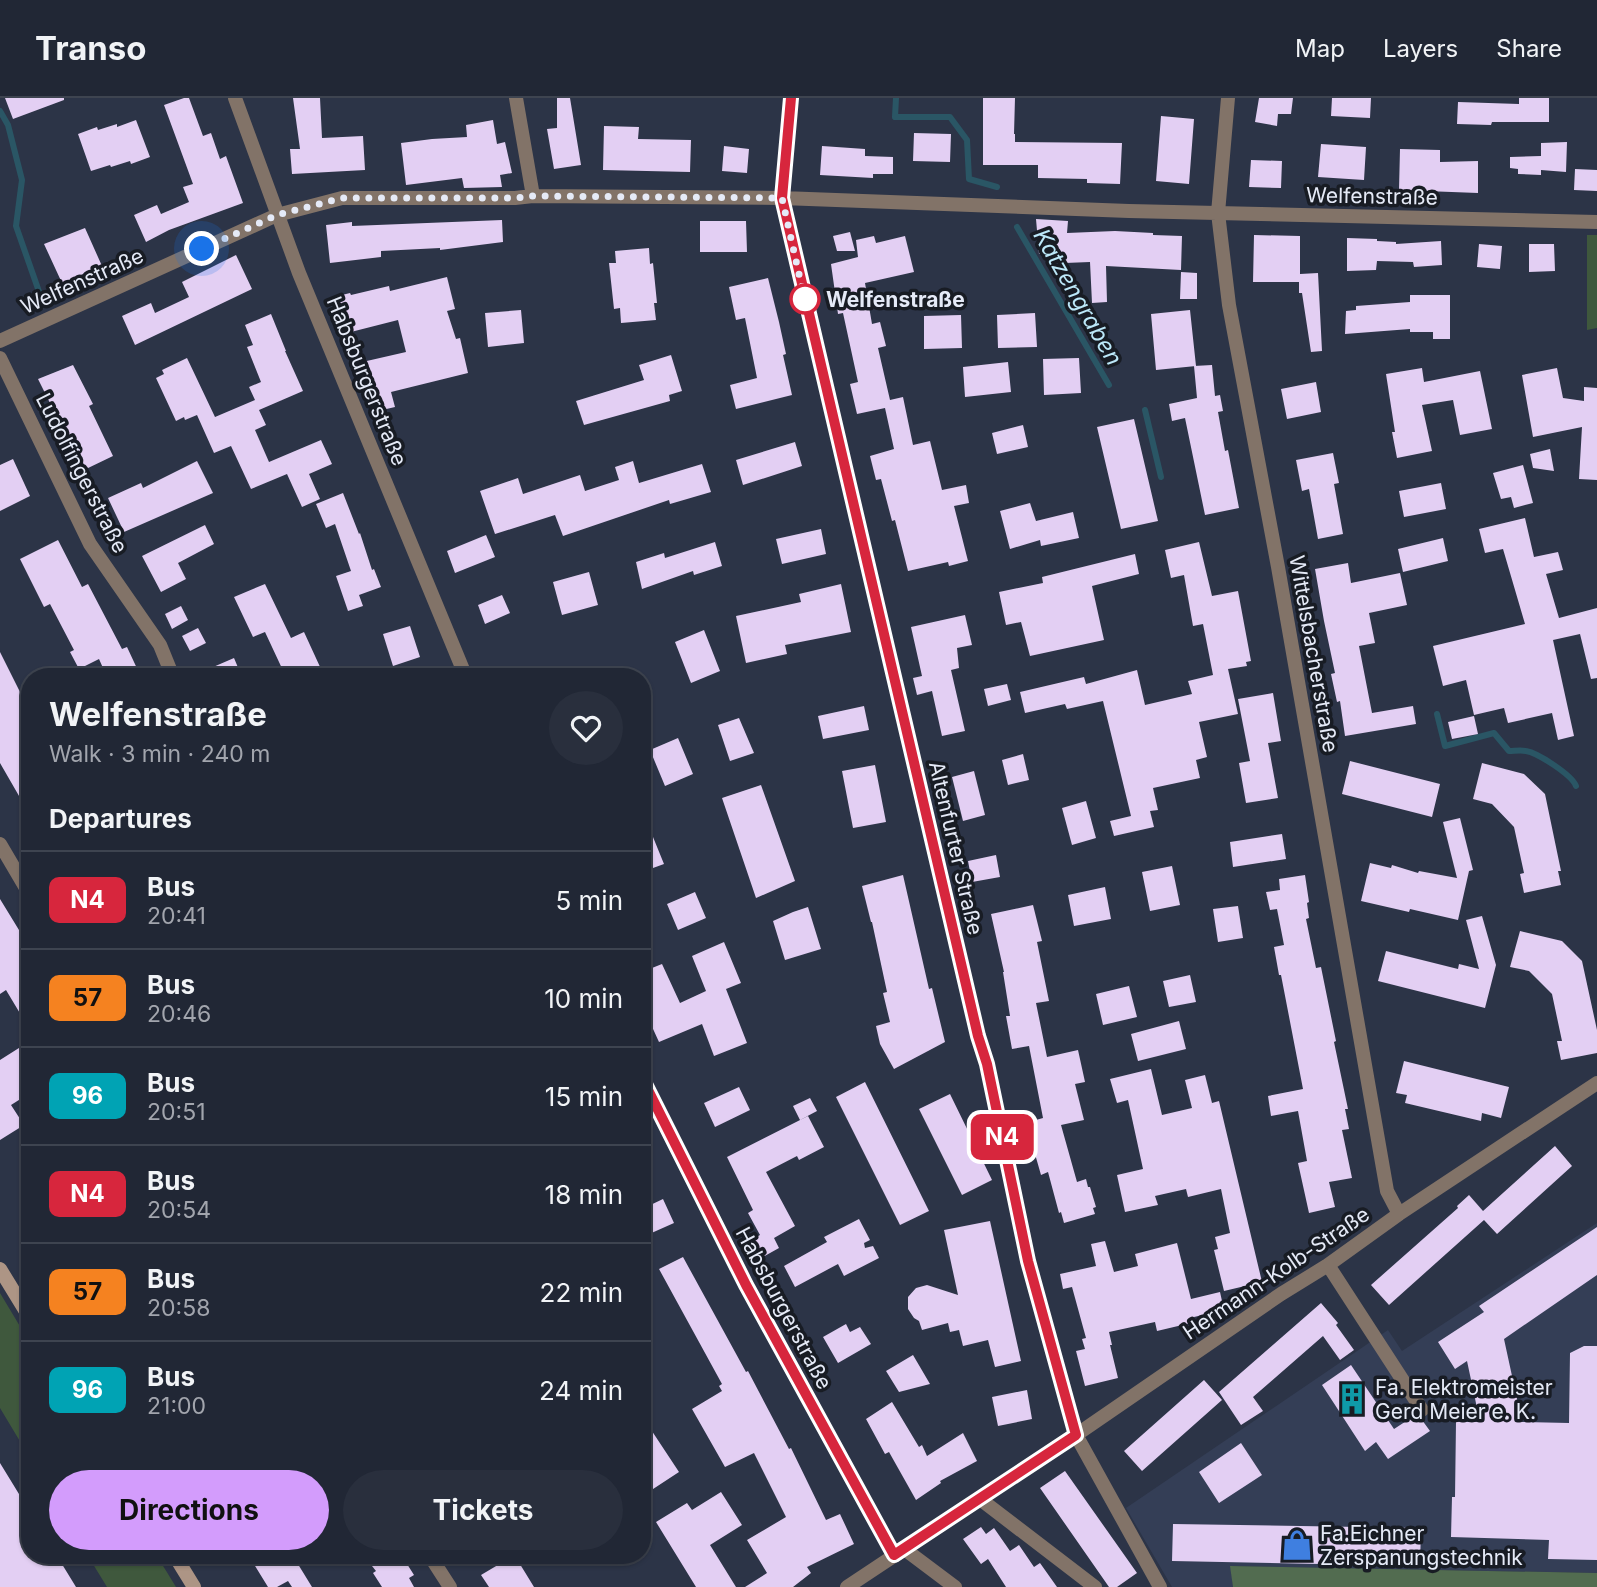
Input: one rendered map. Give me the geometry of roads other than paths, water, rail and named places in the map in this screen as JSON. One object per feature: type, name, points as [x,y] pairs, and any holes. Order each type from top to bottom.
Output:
[{"type":"main road","points":[[0,1269],[21,1303]]},
{"type":"main road","points":[[180,1564],[194,1587]]},
{"type":"street","name":"Habsburgerstraße","points":[[235,98],[299,273],[462,668]]},
{"type":"street","points":[[516,98],[533,196]]},
{"type":"street","name":"Altenfurter Straße","points":[[791,98],[782,198],[978,1036],[987,1064],[1028,1261],[1076,1435],[1155,1585]]},
{"type":"street","name":"Wittelsbacherstraße","points":[[1228,98],[1218,213],[1231,318],[1278,567],[1387,1191],[1399,1214]]},
{"type":"street","name":"Welfenstraße","points":[[0,341],[277,215],[342,198],[782,198],[1035,208],[1597,222]]},
{"type":"street","name":"Ludolfingerstraße","points":[[0,358],[90,544],[160,645],[169,668]]},
{"type":"street","points":[[0,844],[21,880]]},
{"type":"street","name":"Hermann-Kolb-Straße","points":[[847,1587],[1597,1083]]},
{"type":"street","name":"Habsburgerstraße","points":[[651,1096],[746,1285],[899,1552]]},
{"type":"street","points":[[1328,1265],[1422,1410]]},
{"type":"street","points":[[980,1499],[1095,1587]]},
{"type":"street","points":[[899,1552],[955,1587]]},
{"type":"street","points":[[435,1564],[450,1587]]},
{"type":"waterway","name":"Katzengraben","points":[[896,98],[895,117],[950,117],[967,140],[969,179],[997,187]]},
{"type":"waterway","points":[[0,111],[8,125],[22,180],[16,226],[43,303]]},
{"type":"waterway","name":"Katzengraben","points":[[1017,227],[1109,385]]},
{"type":"waterway","name":"Katzengraben","points":[[1145,410],[1161,477]]},
{"type":"waterway","name":"Katzengraben","points":[[1437,714],[1445,746],[1494,733],[1509,751],[1526,751],[1538,756],[1562,771],[1576,786]]},
{"type":"place","name":"Welfenstraße","points":[[805,299]]},
{"type":"place","name":"Fa. Elektromeister Gerd Meier e. K.","points":[[1352,1399]]},
{"type":"place","name":"Fa.Eichner Zerspanungstechnik","points":[[1297,1545]]}]
